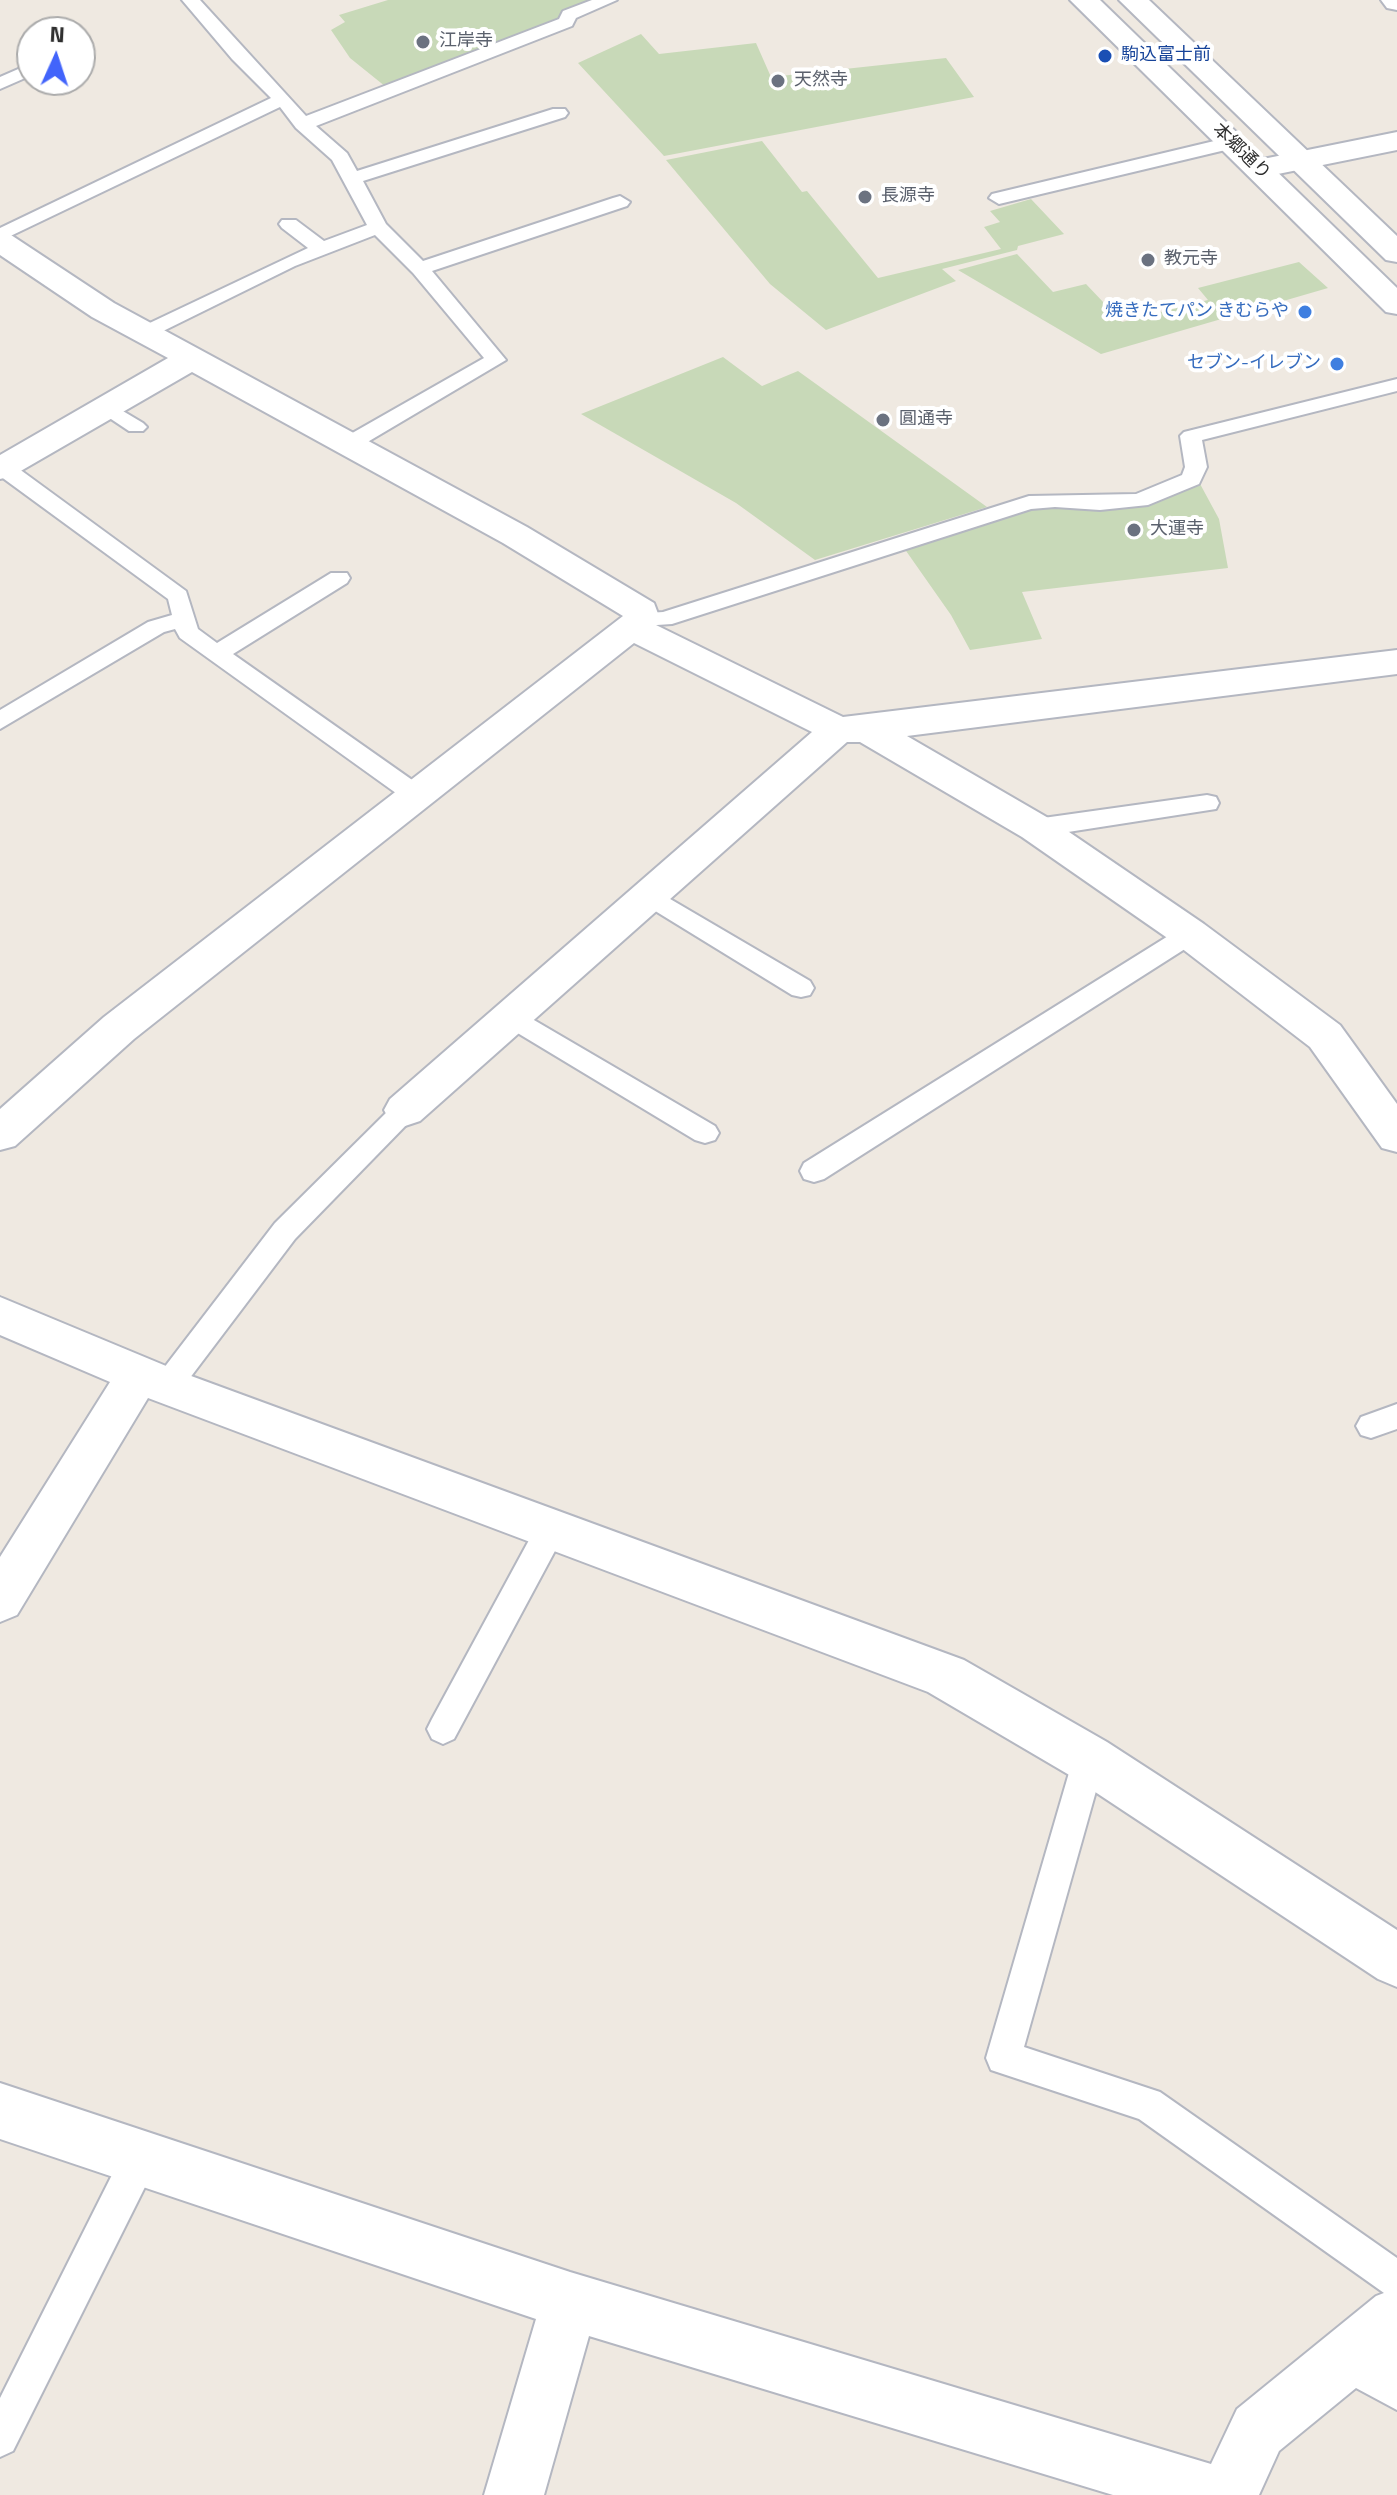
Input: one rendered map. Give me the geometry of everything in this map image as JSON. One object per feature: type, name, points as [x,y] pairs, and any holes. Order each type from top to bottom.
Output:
[{"type":"street","name":"本郷通り","points":[[1084,0],[1397,305]]},
{"type":"street","name":"本郷通り","points":[[1133,0],[1397,253]]},
{"type":"street","points":[[1258,169],[1397,141]]},
{"type":"street","points":[[0,238],[103,310],[515,535],[641,611],[637,623],[119,1028],[0,1134]]},
{"type":"street","points":[[2,468],[192,358]]},
{"type":"street","points":[[637,623],[852,729],[1036,828],[1190,934],[1325,1036],[1392,1122]]},
{"type":"street","points":[[405,1110],[648,895],[852,729],[1397,662]]},
{"type":"street","points":[[0,1315],[153,1380],[946,1676],[1089,1759],[1397,1961]]},
{"type":"street","points":[[0,1600],[153,1380]]},
{"type":"street","points":[[0,2111],[570,2301],[1213,2495]]},
{"type":"street","points":[[514,2495],[570,2301]]},
{"type":"street","points":[[1228,2495],[1258,2430],[1383,2350]]},
{"type":"lane","points":[[191,0],[303,124],[340,157],[378,227],[420,269],[496,360],[347,445]]},
{"type":"lane","points":[[303,124],[566,22],[569,15],[608,0]]},
{"type":"lane","points":[[0,238],[283,99]]},
{"type":"lane","points":[[353,178],[559,113]]},
{"type":"lane","points":[[999,198],[1231,143]]},
{"type":"lane","points":[[420,269],[620,202]]},
{"type":"lane","points":[[289,224],[322,249]]},
{"type":"lane","points":[[144,333],[288,262],[378,227]]},
{"type":"lane","points":[[637,623],[664,619],[1029,503],[1140,500],[1191,479],[1196,467],[1191,436],[1397,385]]},
{"type":"lane","points":[[106,407],[136,427]]},
{"type":"lane","points":[[2,468],[178,596],[188,633],[416,795]]},
{"type":"lane","points":[[217,653],[339,578]]},
{"type":"lane","points":[[0,721],[156,627],[182,619]]},
{"type":"lane","points":[[1036,828],[1207,803]]},
{"type":"lane","points":[[648,895],[801,988]]},
{"type":"lane","points":[[814,1171],[1190,934]]},
{"type":"lane","points":[[510,1016],[705,1133]]},
{"type":"lane","points":[[153,1380],[285,1231],[405,1110]]},
{"type":"lane","points":[[443,1729],[552,1527]]},
{"type":"lane","points":[[1089,1759],[1003,2058],[1148,2104],[1397,2280]]},
{"type":"lane","points":[[0,2438],[141,2156]]},
{"type":"green space","name":"江岸寺","points":[[388,0],[600,0],[561,22],[386,87],[350,58],[331,30],[345,22],[339,15]]},
{"type":"green space","points":[[641,34],[659,54],[756,43],[771,77],[946,58],[974,97],[664,156],[578,63]]},
{"type":"green space","points":[[762,141],[802,192],[807,191],[878,278],[1001,249],[984,227],[1000,222],[990,211],[1031,199],[1064,234],[1018,246],[1017,250],[942,269],[956,281],[826,330],[770,284],[666,160]]},
{"type":"green space","points":[[1017,254],[1053,292],[1086,284],[1122,322],[1208,300],[1198,288],[1299,262],[1328,288],[1101,354],[958,270]]},
{"type":"green space","points":[[723,357],[762,386],[798,371],[987,507],[815,560],[736,503],[581,414]]},
{"type":"green space","points":[[1199,482],[1219,519],[1228,568],[1022,592],[1042,639],[970,650],[951,615],[904,548],[1031,509],[1063,506],[1102,508]]},
{"type":"place","name":"江岸寺","points":[[423,42]]},
{"type":"place","name":"駒込富士前","points":[[1105,56]]},
{"type":"place","name":"天然寺","points":[[778,81]]},
{"type":"place","name":"長源寺","points":[[865,197]]},
{"type":"place","name":"教元寺","points":[[1148,260]]},
{"type":"place","name":"焼きたてパン きむらや","points":[[1305,312]]},
{"type":"place","name":"セブン-イレブン","points":[[1337,364]]},
{"type":"place","name":"圓通寺","points":[[883,420]]},
{"type":"place","name":"大運寺","points":[[1134,530]]}]
